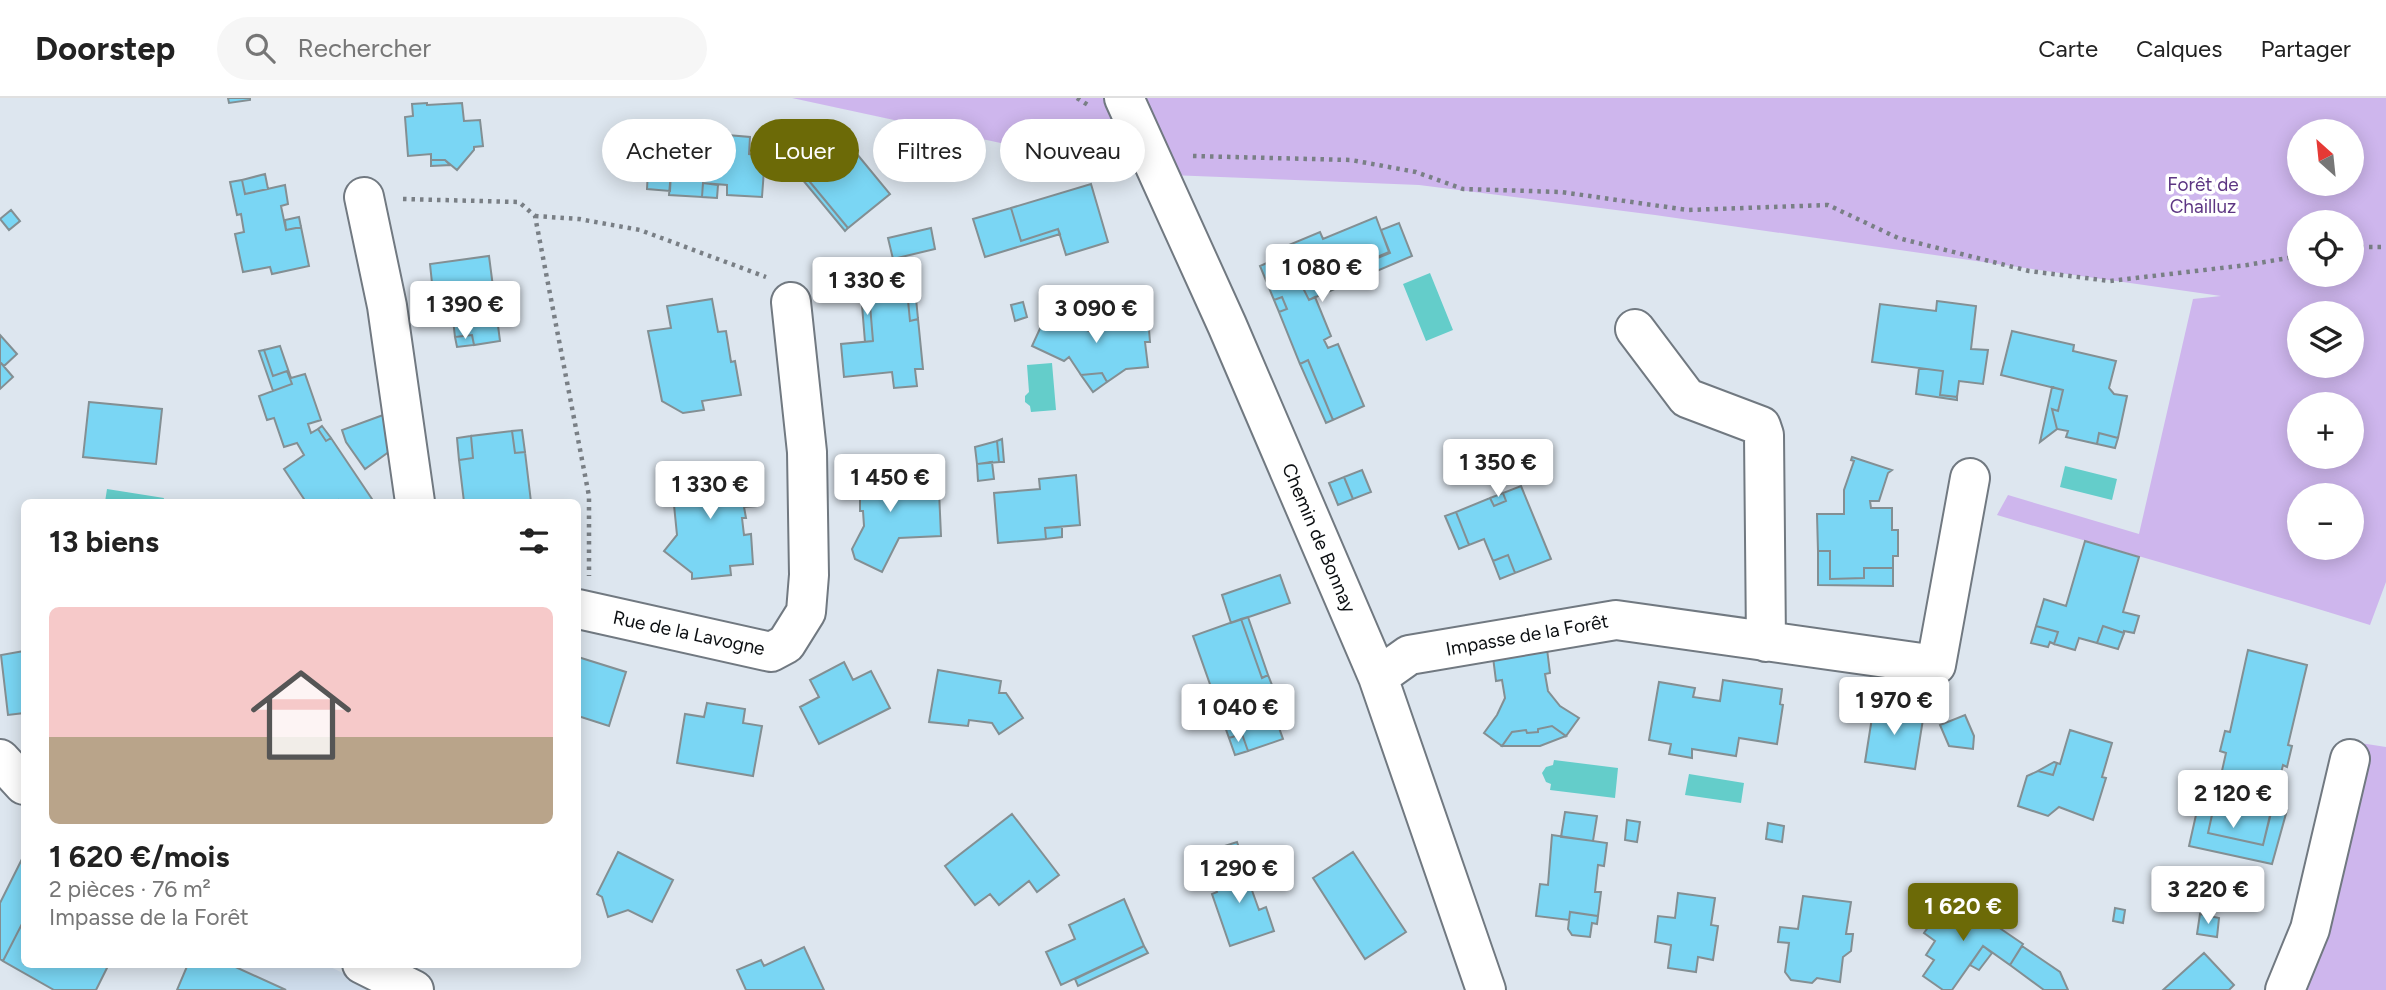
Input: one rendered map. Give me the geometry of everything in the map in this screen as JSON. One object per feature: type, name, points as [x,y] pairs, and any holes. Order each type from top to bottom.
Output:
[{"type":"street","name":"Chemin de Bonnay","points":[[1124,98],[1133,119]]},
{"type":"street","name":"Chemin de Bonnay","points":[[1145,145],[1227,325],[1378,677],[1486,990]]},
{"type":"street","points":[[364,197],[387,306],[415,499]]},
{"type":"street","name":"Rue de la Lavogne","points":[[583,610],[771,652],[786,644],[806,612],[809,575],[807,452],[791,302]]},
{"type":"street","points":[[1635,329],[1687,398],[1760,426],[1763,435],[1766,642]]},
{"type":"street","name":"Impasse de la Forêt","points":[[1378,677],[1409,655],[1616,620],[1936,665],[1970,478]]},
{"type":"street","points":[[2285,990],[2310,929],[2350,758]]},
{"type":"street","points":[[0,759],[21,782]]},
{"type":"street","points":[[370,968],[414,990]]},
{"type":"path","points":[[1145,138],[1198,158],[1351,160],[1416,172],[1463,189],[1561,192],[1688,210],[1828,205],[1898,238],[2029,271],[2110,281],[2287,258]]},
{"type":"path","points":[[364,197],[519,202],[535,216],[579,219],[640,230],[778,281],[791,302]]},
{"type":"path","points":[[535,216],[589,496],[583,610]]},
{"type":"path","points":[[2364,247],[2386,247]]},
{"type":"shaded area","points":[[1430,273],[1453,330],[1426,341],[1403,284]]},
{"type":"shaded area","points":[[1052,363],[1056,410],[1031,412],[1030,406],[1025,402],[1025,396],[1029,392],[1027,365]]},
{"type":"shaded area","points":[[2065,466],[2117,479],[2112,500],[2060,487]]},
{"type":"shaded area","points":[[107,489],[164,498],[164,499],[105,499]]},
{"type":"shaded area","points":[[1554,760],[1618,768],[1615,798],[1550,790],[1551,784],[1546,782],[1542,773],[1546,767],[1553,765]]},
{"type":"shaded area","points":[[1689,774],[1744,783],[1741,803],[1685,795]]},
{"type":"shaded area","points":[[186,968],[332,968],[379,990],[176,990]]},
{"type":"green space","name":"Forêt de Chailluz","points":[[792,98],[2386,98],[2386,582],[2370,625],[1997,515],[2008,495],[2139,534],[2193,299],[2221,296],[1655,215],[1419,185],[1145,174],[1145,119],[1000,119],[1000,143],[986,140],[986,119],[889,119]]},
{"type":"green space","points":[[2341,740],[2386,747],[2386,990],[2273,990],[2333,775]]},
{"type":"building","points":[[228,98],[250,98],[250,100],[229,103]]},
{"type":"building","points":[[462,103],[464,121],[480,120],[483,146],[474,147],[457,170],[445,160],[431,160],[431,154],[408,156],[405,117],[413,116],[412,104]]},
{"type":"building","points":[[736,136],[750,137],[750,182],[763,182],[762,197],[727,195],[727,185],[703,183],[702,197],[669,195],[670,182],[736,182]]},
{"type":"building","points":[[859,157],[873,173],[873,182],[880,182],[890,194],[848,228],[810,182],[859,182]]},
{"type":"building","points":[[431,160],[445,160],[450,165],[431,166]]},
{"type":"building","points":[[265,174],[268,189],[245,194],[242,180]]},
{"type":"building","points":[[242,180],[245,194],[285,185],[288,204],[281,206],[286,230],[301,227],[309,266],[272,274],[270,267],[243,272],[235,234],[244,232],[241,214],[237,215],[230,182]]},
{"type":"building","points":[[647,182],[670,182],[670,191],[647,189]]},
{"type":"building","points":[[804,182],[810,182],[848,228],[845,231]]},
{"type":"building","points":[[703,183],[718,185],[717,198],[702,197]]},
{"type":"building","points":[[1091,184],[1108,242],[1066,255],[1058,229],[1021,241],[1011,208]]},
{"type":"building","points":[[1011,208],[1021,241],[1058,229],[1060,234],[985,257],[973,219]]},
{"type":"building","points":[[11,210],[20,221],[9,230],[0,219]]},
{"type":"building","points":[[299,217],[301,227],[286,230],[285,220]]},
{"type":"building","points":[[1376,217],[1389,252],[1303,288],[1309,300],[1315,297],[1331,336],[1324,340],[1328,348],[1338,344],[1364,406],[1333,420],[1308,360],[1300,364],[1279,312],[1287,309],[1282,297],[1274,300],[1260,266],[1287,254],[1284,247],[1320,232],[1323,239]]},
{"type":"building","points":[[1399,223],[1412,256],[1309,300],[1303,288],[1390,253],[1381,230]]},
{"type":"building","points":[[931,228],[935,249],[893,259],[888,238]]},
{"type":"building","points":[[489,256],[500,341],[474,345],[472,335],[455,337],[452,311],[445,312],[441,282],[432,283],[430,264]]},
{"type":"building","points":[[915,288],[918,319],[910,321],[907,290]]},
{"type":"building","points":[[907,290],[910,321],[918,319],[923,369],[915,369],[917,386],[894,388],[892,372],[844,377],[841,344],[873,341],[869,293]]},
{"type":"building","points":[[861,293],[869,293],[873,341],[865,342]]},
{"type":"building","points":[[1282,297],[1287,309],[1279,312],[1274,300]]},
{"type":"building","points":[[712,299],[718,332],[726,331],[731,362],[735,361],[741,395],[702,401],[704,410],[683,413],[662,401],[648,331],[671,328],[667,306]]},
{"type":"building","points":[[1937,301],[1976,306],[1971,349],[1988,350],[1983,384],[1959,381],[1957,397],[1940,395],[1943,371],[1872,362],[1880,304],[1936,311]]},
{"type":"building","points":[[1023,302],[1027,317],[1015,321],[1011,305]]},
{"type":"building","points":[[1048,311],[1094,336],[1108,321],[1148,317],[1150,342],[1145,342],[1148,367],[1126,369],[1107,382],[1102,373],[1081,375],[1069,357],[1064,361],[1032,346]]},
{"type":"building","points":[[2012,331],[2074,345],[2073,351],[2116,361],[2109,388],[2114,394],[2127,396],[2118,438],[2099,433],[2097,444],[2066,437],[2068,431],[2057,429],[2052,409],[2058,411],[2063,390],[2001,375]]},
{"type":"building","points":[[0,335],[17,354],[4,366],[0,362]]},
{"type":"building","points":[[472,335],[474,345],[457,347],[455,337]]},
{"type":"building","points":[[280,346],[291,378],[305,374],[321,420],[308,424],[311,433],[318,429],[326,441],[331,438],[372,499],[304,499],[284,469],[304,455],[297,443],[284,447],[274,418],[267,420],[259,396],[292,384],[287,371],[273,376],[264,350]]},
{"type":"building","points":[[264,350],[273,376],[287,371],[292,384],[273,391],[259,351]]},
{"type":"building","points":[[1308,360],[1333,420],[1326,423],[1300,364]]},
{"type":"building","points":[[0,362],[13,377],[0,389]]},
{"type":"building","points":[[1919,368],[1943,371],[1940,395],[1957,397],[1957,400],[1916,394]]},
{"type":"building","points":[[1102,373],[1107,382],[1093,392],[1081,375]]},
{"type":"building","points":[[2052,387],[2063,390],[2058,411],[2052,409],[2057,429],[2040,442]]},
{"type":"building","points":[[89,402],[162,409],[156,464],[83,457]]},
{"type":"building","points":[[386,414],[390,451],[365,469],[346,442],[342,430]]},
{"type":"building","points":[[322,426],[331,438],[326,441],[318,429]]},
{"type":"building","points":[[522,430],[525,452],[515,453],[512,431]]},
{"type":"building","points":[[512,431],[515,453],[525,452],[531,499],[464,499],[459,460],[473,458],[471,436]]},
{"type":"building","points":[[2099,433],[2118,438],[2115,448],[2097,444]]},
{"type":"building","points":[[471,436],[473,458],[459,460],[457,438]]},
{"type":"building","points":[[1002,439],[1004,462],[999,462],[997,441]]},
{"type":"building","points":[[997,441],[999,462],[977,464],[975,447]]},
{"type":"building","points":[[1852,457],[1892,470],[1888,473],[1879,501],[1870,501],[1871,508],[1892,508],[1892,530],[1898,530],[1898,556],[1893,556],[1893,568],[1864,568],[1864,578],[1830,579],[1830,551],[1818,551],[1817,514],[1844,514],[1844,490],[1854,461],[1851,460]]},
{"type":"building","points":[[892,461],[894,494],[939,491],[941,536],[899,538],[882,572],[855,559],[852,549],[864,526],[860,497],[856,497],[854,463]]},
{"type":"building","points":[[992,462],[994,479],[978,481],[977,464]]},
{"type":"building","points":[[726,469],[727,479],[753,477],[756,506],[744,507],[746,518],[742,518],[744,535],[751,534],[753,564],[730,566],[731,575],[692,579],[692,573],[664,551],[677,535],[674,505],[665,506],[662,475]]},
{"type":"building","points":[[1362,470],[1371,492],[1353,499],[1344,477]]},
{"type":"building","points":[[1076,475],[1080,525],[1045,528],[1046,539],[998,543],[994,493],[1040,489],[1039,479]]},
{"type":"building","points":[[1344,477],[1353,499],[1338,505],[1329,483]]},
{"type":"building","points":[[1521,486],[1551,559],[1515,573],[1508,555],[1493,561],[1484,539],[1469,545],[1456,512],[1490,498],[1494,506],[1506,501],[1503,493]]},
{"type":"building","points":[[1503,493],[1506,501],[1494,506],[1490,498]]},
{"type":"building","points":[[1456,512],[1469,545],[1459,549],[1445,516]]},
{"type":"building","points":[[1062,527],[1062,537],[1046,539],[1045,528]]},
{"type":"building","points":[[2085,541],[2139,557],[2123,612],[2139,616],[2134,633],[2124,633],[2103,626],[2097,643],[2079,638],[2075,650],[2054,644],[2058,632],[2036,626],[2044,599],[2066,606]]},
{"type":"building","points":[[1818,551],[1830,551],[1830,579],[1864,578],[1864,568],[1893,568],[1893,586],[1818,585]]},
{"type":"building","points":[[1508,555],[1515,573],[1500,579],[1493,561]]},
{"type":"building","points":[[1280,575],[1290,603],[1231,623],[1222,595]]},
{"type":"building","points":[[1248,617],[1268,675],[1262,678],[1241,619]]},
{"type":"building","points":[[1241,619],[1262,678],[1268,675],[1274,690],[1266,692],[1283,739],[1248,751],[1242,734],[1229,738],[1193,636]]},
{"type":"building","points":[[2036,626],[2058,632],[2054,644],[2050,642],[2048,647],[2031,643]]},
{"type":"building","points":[[2103,626],[2124,633],[2118,649],[2097,643]]},
{"type":"building","points":[[1547,649],[1550,673],[1545,674],[1548,691],[1560,706],[1579,718],[1566,736],[1552,726],[1538,729],[1538,732],[1512,732],[1502,746],[1484,733],[1505,698],[1502,680],[1496,681],[1493,657]]},
{"type":"building","points":[[2248,650],[2307,665],[2288,745],[2292,746],[2287,767],[2283,765],[2263,845],[2208,833],[2226,753],[2220,751],[2225,731],[2230,732]]},
{"type":"building","points":[[21,652],[21,713],[8,715],[1,655]]},
{"type":"building","points":[[581,658],[626,672],[609,726],[581,717]]},
{"type":"building","points":[[844,662],[853,680],[871,671],[890,708],[819,744],[800,707],[819,697],[810,680]]},
{"type":"building","points":[[938,670],[1001,681],[999,693],[1006,693],[1023,718],[999,734],[992,723],[969,720],[968,726],[929,722]]},
{"type":"building","points":[[1723,680],[1782,689],[1780,704],[1783,705],[1777,744],[1739,738],[1736,756],[1692,749],[1692,758],[1669,754],[1671,744],[1649,740],[1659,682],[1695,688],[1693,697],[1720,701]]},
{"type":"building","points":[[707,703],[745,709],[743,723],[762,726],[753,776],[677,763],[685,714],[704,717]]},
{"type":"building","points":[[1874,705],[1924,713],[1915,769],[1865,762]]},
{"type":"building","points":[[1965,715],[1974,736],[1973,749],[1949,746],[1940,725]]},
{"type":"building","points":[[1552,726],[1566,736],[1540,746],[1502,746],[1512,732],[1538,732],[1538,729]]},
{"type":"building","points":[[2070,730],[2112,743],[2102,777],[2106,778],[2093,820],[2059,807],[2048,816],[2018,806],[2027,776],[2038,771],[2053,775],[2057,763],[2060,764]]},
{"type":"building","points":[[1242,734],[1248,751],[1235,755],[1229,738]]},
{"type":"building","points":[[2057,763],[2053,775],[2038,771]]},
{"type":"building","points":[[2205,775],[2220,778],[2208,833],[2263,845],[2272,807],[2287,810],[2272,864],[2189,846]]},
{"type":"building","points":[[1565,812],[1597,816],[1593,841],[1561,837]]},
{"type":"building","points":[[1012,814],[1059,875],[1037,892],[1029,881],[999,905],[990,894],[975,905],[945,866]]},
{"type":"building","points":[[1627,820],[1640,822],[1637,842],[1625,840]]},
{"type":"building","points":[[1768,823],[1784,826],[1782,842],[1766,839]]},
{"type":"building","points":[[1552,835],[1607,843],[1604,866],[1598,865],[1595,892],[1601,892],[1598,916],[1570,912],[1569,920],[1536,916],[1540,884],[1548,885]]},
{"type":"building","points":[[1237,842],[1244,862],[1210,874],[1203,853]]},
{"type":"building","points":[[618,852],[673,880],[652,922],[628,910],[608,917],[602,897],[597,894]]},
{"type":"building","points":[[1353,852],[1406,932],[1365,959],[1313,878]]},
{"type":"building","points":[[1203,853],[1210,874],[1195,879],[1188,859]]},
{"type":"building","points":[[21,861],[21,926],[3,961],[0,959],[0,903]]},
{"type":"building","points":[[1247,861],[1253,881],[1249,882],[1259,910],[1266,907],[1274,931],[1230,946],[1212,894],[1217,892],[1210,874]]},
{"type":"building","points":[[1678,893],[1715,898],[1711,925],[1718,926],[1713,960],[1698,957],[1696,972],[1668,968],[1671,945],[1655,942],[1658,916],[1675,918]]},
{"type":"building","points":[[1951,895],[2023,944],[2010,965],[1983,946],[1952,990],[1943,990],[1923,976],[1934,960],[1926,955],[1935,941],[1924,933]]},
{"type":"building","points":[[1803,896],[1851,902],[1846,934],[1853,934],[1851,951],[1843,957],[1840,982],[1817,978],[1812,983],[1791,980],[1785,972],[1789,943],[1778,942],[1780,927],[1798,929]]},
{"type":"building","points":[[1124,899],[1144,946],[1061,985],[1046,952],[1075,939],[1069,925]]},
{"type":"building","points":[[2115,908],[2125,910],[2123,923],[2113,921]]},
{"type":"building","points":[[1570,912],[1598,916],[1597,924],[1592,923],[1590,937],[1572,935],[1568,929]]},
{"type":"building","points":[[2200,914],[2219,918],[2217,937],[2197,934]]},
{"type":"building","points":[[21,926],[21,968],[107,968],[96,990],[54,990],[3,961]]},
{"type":"building","points":[[1144,946],[1148,953],[1078,986],[1075,979]]},
{"type":"building","points":[[1983,946],[1992,953],[1979,970],[1970,965]]},
{"type":"building","points":[[2022,946],[2060,972],[2068,990],[2044,990],[2010,965]]},
{"type":"building","points":[[804,947],[824,990],[746,990],[737,970],[761,960],[764,966]]},
{"type":"building","points":[[2204,953],[2234,985],[2229,990],[2163,990]]},
{"type":"building","points":[[186,968],[238,968],[286,990],[177,990]]}]
